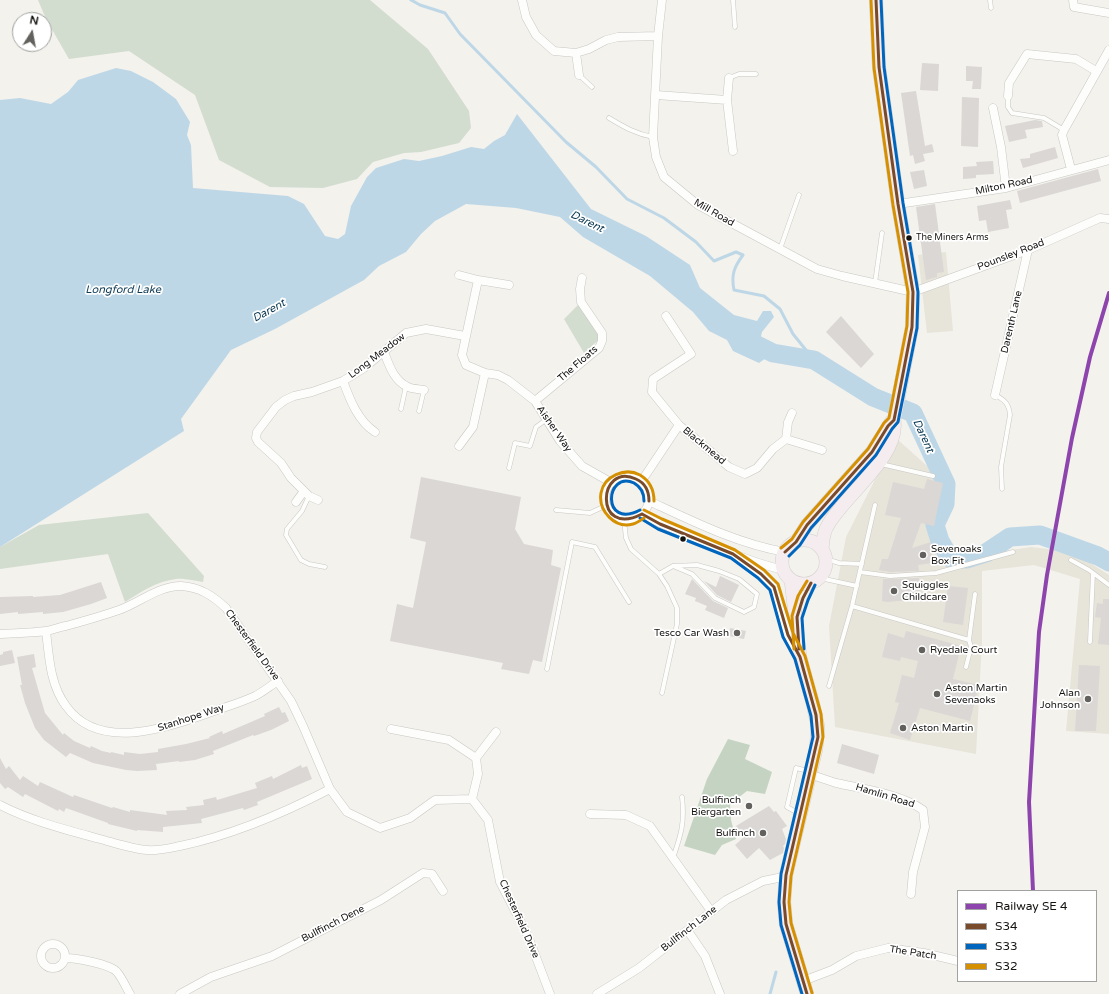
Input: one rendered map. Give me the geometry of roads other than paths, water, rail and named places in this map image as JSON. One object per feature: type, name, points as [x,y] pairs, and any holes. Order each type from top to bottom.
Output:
[{"type":"main road","points":[[796,617],[803,598],[825,568],[823,539],[827,526],[878,464],[886,452],[895,427],[894,418],[912,327],[913,292],[898,204],[879,67],[876,0]]},
{"type":"main road","points":[[807,994],[786,924],[784,902],[786,875],[816,749],[818,727],[800,657],[796,617],[788,575],[783,559],[785,552],[796,542],[807,525],[864,461],[894,418]]},
{"type":"main road","points":[[796,542],[811,542],[818,545],[824,554]]},
{"type":"main road","points":[[788,575],[800,584],[815,580]]},
{"type":"street","points":[[522,0],[526,18],[536,36],[554,51],[576,53],[589,49],[606,40],[618,37],[658,36]]},
{"type":"street","name":"Mill Road","points":[[662,0],[658,36],[653,137],[656,157],[664,177],[698,206],[817,269],[913,292]]},
{"type":"street","points":[[1073,0],[1074,6],[1109,13]]},
{"type":"street","points":[[1071,170],[1062,135],[1096,71],[1109,50]]},
{"type":"street","points":[[576,53],[578,75]]},
{"type":"street","points":[[1008,96],[1009,83],[1027,54],[1076,59],[1096,71]]},
{"type":"street","points":[[729,78],[727,100],[734,151]]},
{"type":"street","points":[[656,95],[727,100]]},
{"type":"street","points":[[993,108],[1001,147],[1006,188]]},
{"type":"street","name":"Milton Road","points":[[898,204],[1006,188],[1109,160]]},
{"type":"street","name":"Pounsley Road","points":[[913,292],[1028,250],[1100,218],[1109,218]]},
{"type":"street","name":"Darenth Lane","points":[[995,395],[1028,250]]},
{"type":"street","points":[[459,275],[509,285]]},
{"type":"street","name":"The Floats","points":[[535,401],[599,348],[602,340],[602,333],[581,302],[580,289],[582,278]]},
{"type":"street","name":"Aisher Way","points":[[478,280],[462,354],[466,365],[485,373],[498,375],[508,380],[535,401],[560,441],[582,466],[612,483]]},
{"type":"street","name":"Blackmead","points":[[666,316],[691,354],[653,378],[652,392],[679,425],[729,467],[746,474],[757,468],[773,449],[786,439]]},
{"type":"street","name":"Long Meadow","points":[[318,500],[307,493],[291,478],[281,463],[258,442],[256,438],[257,432],[276,407],[285,400],[294,396],[312,392],[343,381],[364,368],[406,333],[426,329],[465,336]]},
{"type":"street","points":[[384,352],[394,374],[406,386],[424,390]]},
{"type":"street","points":[[459,446],[477,428],[485,373]]},
{"type":"street","points":[[343,381],[350,400],[366,426],[375,432]]},
{"type":"street","points":[[792,413],[788,422],[786,439],[822,450]]},
{"type":"street","name":"Blackmead","points":[[641,482],[679,425]]},
{"type":"street","points":[[627,477],[634,478],[641,482],[647,489],[648,501],[647,507],[642,514],[632,519],[624,520],[614,515],[607,505],[606,494],[612,483],[620,478],[627,477]]},
{"type":"street","points":[[296,502],[307,493]]},
{"type":"street","points":[[648,501],[744,542],[785,552]]},
{"type":"street","points":[[642,514],[660,524],[788,575]]},
{"type":"street","points":[[733,554],[761,574],[774,587],[788,635],[800,657]]},
{"type":"street","name":"Chesterfield Drive","points":[[0,634],[46,631],[92,619],[120,609],[156,592],[180,586],[205,592],[215,598],[226,608],[278,680],[291,701],[330,789],[347,812],[380,828],[410,818],[435,800],[472,800],[488,820],[500,882],[528,936],[550,994]]},
{"type":"street","name":"Stanhope Way","points":[[46,631],[49,661],[60,698],[66,708],[77,719],[102,731],[144,732],[180,723],[256,695],[278,680]]},
{"type":"street","points":[[391,729],[449,740],[476,758]]},
{"type":"street","points":[[472,800],[478,774],[476,758],[496,732]]},
{"type":"street","name":"Hamlin Road","points":[[810,773],[835,782],[882,793],[914,804],[923,810],[925,827],[913,872],[911,894]]},
{"type":"street","points":[[0,805],[23,816],[48,824],[116,844],[148,850],[196,843],[240,830],[330,789]]},
{"type":"street","points":[[590,814],[626,815],[650,826],[711,911]]},
{"type":"street","name":"Bullfinch Dene","points":[[180,994],[211,977],[272,956],[381,900],[423,873],[432,874],[443,891]]},
{"type":"street","name":"Bullfinch Lane","points":[[596,994],[639,968],[688,931],[711,911],[739,893],[764,881],[786,875]]},
{"type":"street","points":[[688,931],[705,956],[720,994]]},
{"type":"street","name":"The Patch","points":[[803,981],[832,970],[856,956],[888,948],[924,953],[957,961]]},
{"type":"street","points":[[65,958],[74,958],[116,971],[130,994]]},
{"type":"lane","points":[[733,0],[735,27]]},
{"type":"lane","points":[[990,0],[991,8]]},
{"type":"lane","points":[[729,78],[739,74],[756,74]]},
{"type":"lane","points":[[578,75],[592,87]]},
{"type":"lane","points":[[1008,96],[1008,106],[1012,113],[1044,118],[1064,130]]},
{"type":"lane","points":[[609,118],[629,130],[653,137]]},
{"type":"lane","points":[[780,249],[799,195]]},
{"type":"lane","points":[[875,283],[882,233]]},
{"type":"lane","points":[[401,410],[406,386]]},
{"type":"lane","points":[[419,411],[424,390]]},
{"type":"lane","points":[[995,395],[1004,400],[1010,409],[1001,467],[1002,489]]},
{"type":"lane","points":[[509,468],[515,443],[530,446],[536,427],[547,419]]},
{"type":"lane","points":[[864,461],[933,476]]},
{"type":"lane","points":[[307,493],[302,511],[287,529],[286,535],[301,560],[309,564],[325,567]]},
{"type":"lane","points":[[556,510],[590,513],[607,505]]},
{"type":"lane","points":[[829,686],[852,606],[875,505]]},
{"type":"lane","points":[[624,520],[626,538],[631,549],[659,574],[667,586],[677,608],[677,624],[662,693]]},
{"type":"lane","points":[[547,669],[572,542],[595,547],[629,602]]},
{"type":"lane","points":[[860,572],[890,576],[936,573],[1013,552]]},
{"type":"lane","points":[[824,554],[840,562],[862,564]]},
{"type":"lane","points":[[1072,560],[1109,585]]},
{"type":"lane","points":[[659,574],[673,566],[697,565],[719,571],[739,579],[757,594],[754,607],[744,612],[716,598],[692,574],[673,566]]},
{"type":"lane","points":[[1090,642],[1093,573]]},
{"type":"lane","points":[[815,580],[857,586]]},
{"type":"lane","points":[[966,667],[971,647],[969,640],[975,594]]},
{"type":"lane","points":[[852,606],[969,640]]},
{"type":"lane","points":[[673,858],[682,830],[684,813],[682,797]]},
{"type":"water","name":"Longford Lake","points":[[116,68],[131,71],[153,82],[176,99],[190,122],[187,135],[191,145],[193,188],[288,196],[304,204],[325,236],[338,239],[345,234],[351,206],[367,177],[376,168],[404,159],[419,161],[471,147],[484,149],[505,135],[517,114],[591,209],[646,236],[690,265],[700,288],[734,315],[757,321],[763,311],[771,311],[774,317],[762,332],[760,340],[773,353],[759,363],[733,351],[727,340],[709,331],[693,312],[650,276],[583,237],[560,217],[516,208],[466,204],[435,221],[421,234],[406,252],[379,266],[364,280],[275,329],[231,350],[181,419],[184,431],[0,547],[0,100],[20,98],[51,104],[68,92],[78,80]]},
{"type":"waterway","points":[[411,0],[420,5],[445,13],[460,34],[566,142],[596,167],[627,199],[664,218],[696,242],[714,261],[736,252],[743,255],[737,263],[734,271],[734,290],[764,296],[780,309],[793,334],[814,360]]},
{"type":"waterway","name":"Darent","points":[[749,341],[773,353],[814,360],[873,397],[913,413],[946,484],[945,504],[935,525],[940,541],[950,558],[967,559],[986,553],[1010,537],[1040,535],[1098,556],[1109,562]]},
{"type":"waterway","points":[[770,994],[776,972]]},
{"type":"place","name":"The Miners Arms","points":[[909,238]]},
{"type":"place","name":"Sevenoaks Box Fit","points":[[923,555]]},
{"type":"place","name":"Squiggles Childcare","points":[[894,591]]},
{"type":"place","name":"Tesco Car Wash","points":[[737,633]]},
{"type":"place","name":"Ryedale Court","points":[[922,650]]},
{"type":"place","name":"Aston Martin Sevenaoks","points":[[937,694]]},
{"type":"place","name":"Alan Johnson","points":[[1088,699]]},
{"type":"place","name":"Aston Martin","points":[[903,728]]},
{"type":"place","name":"Bulfinch Biergarten","points":[[749,806]]},
{"type":"place","name":"Bulfinch","points":[[763,833]]}]
